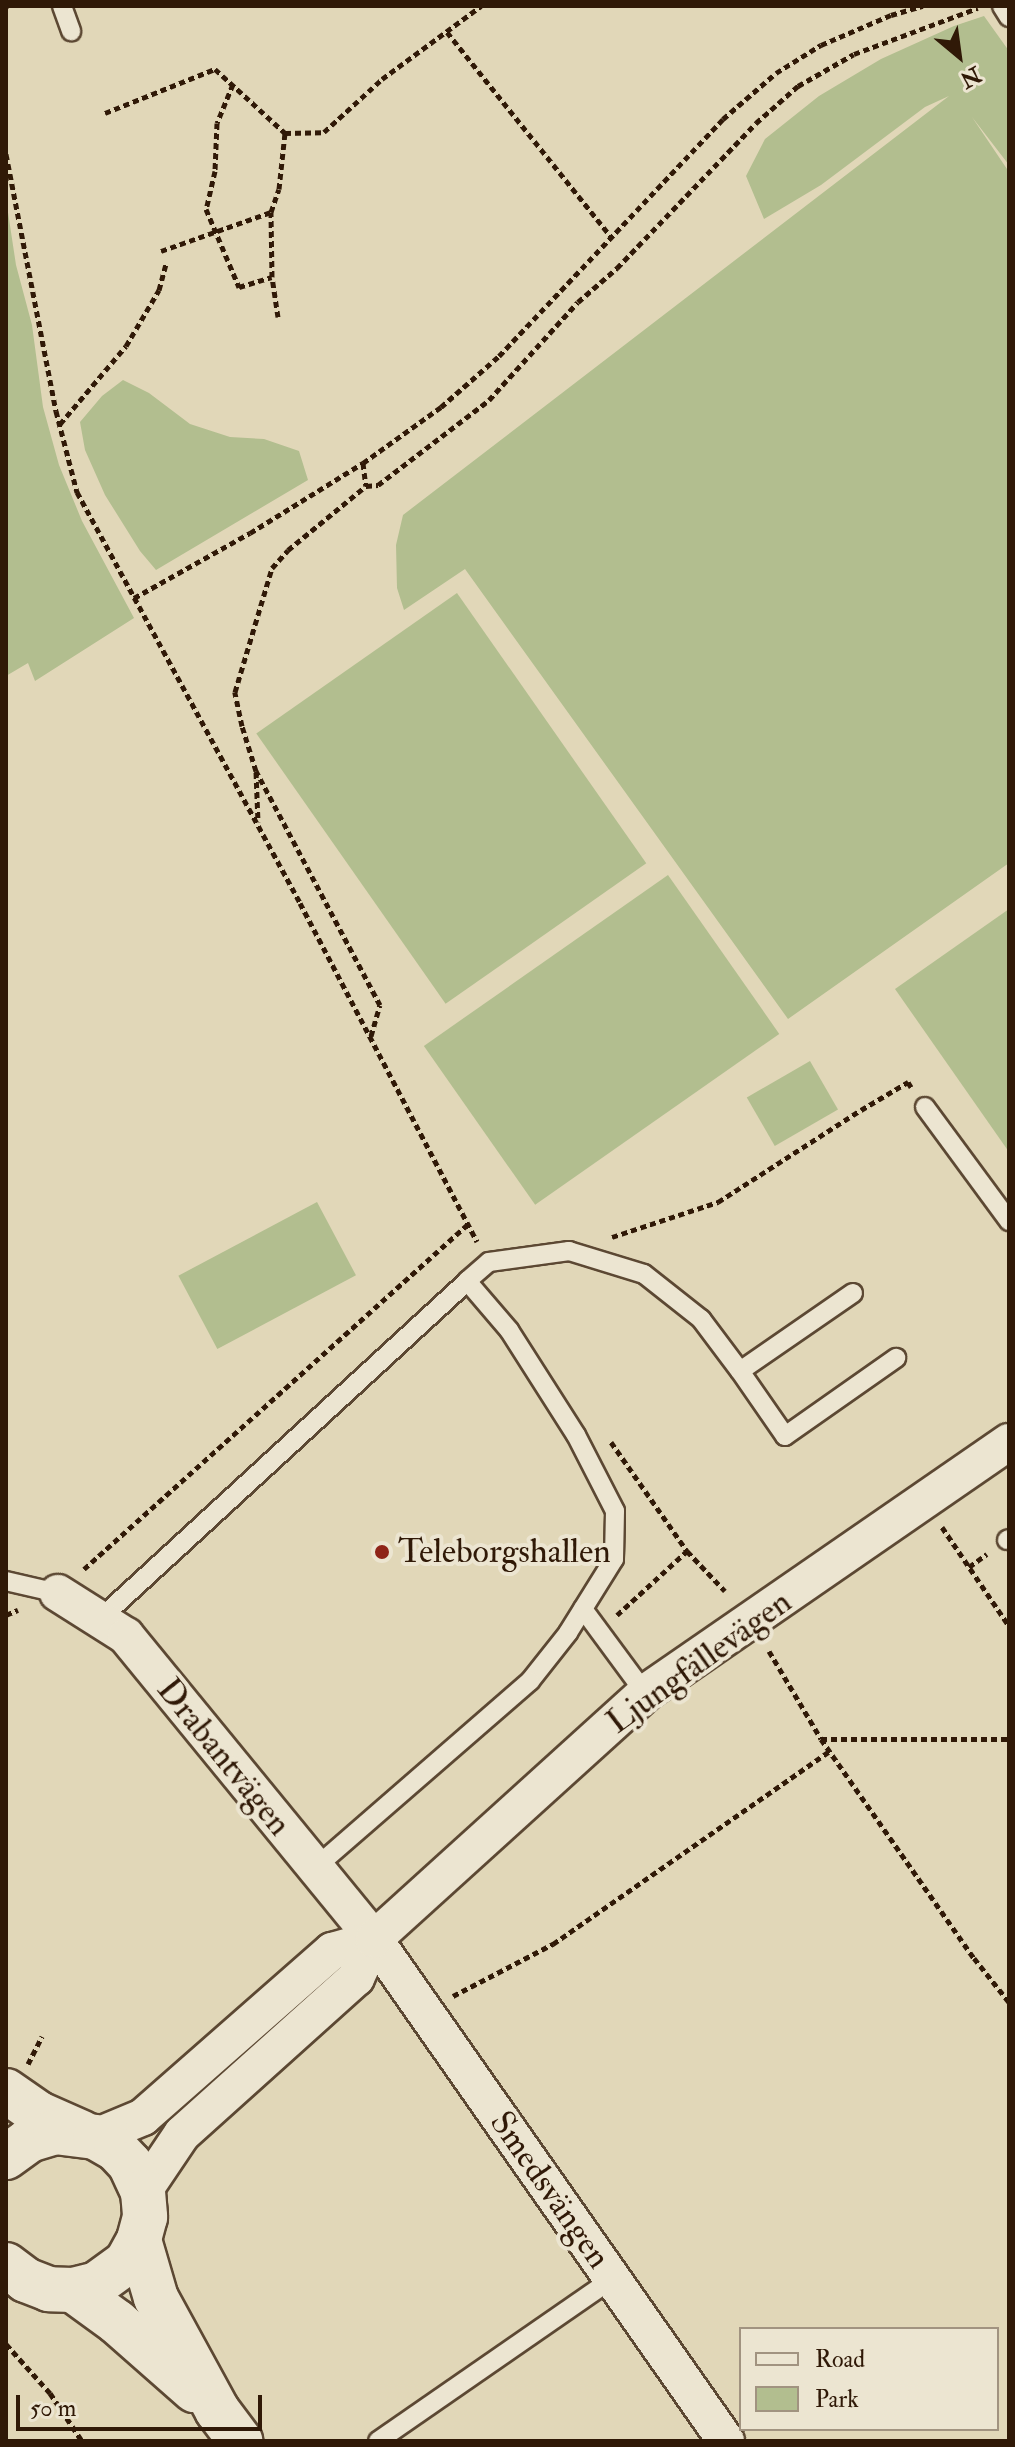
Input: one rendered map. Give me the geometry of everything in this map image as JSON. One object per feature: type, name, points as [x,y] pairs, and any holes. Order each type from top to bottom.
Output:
[{"type":"main road","points":[[6,2091],[39,2114],[89,2135],[124,2156],[143,2192],[145,2217],[139,2240],[118,2270],[97,2284],[61,2290]]},
{"type":"main road","points":[[6,2157],[17,2147],[41,2135],[89,2135]]},
{"type":"main road","points":[[139,2240],[156,2298],[229,2426]]},
{"type":"main road","points":[[6,2265],[26,2280],[61,2290],[117,2322],[229,2426]]},
{"type":"street","name":"Ljungfällevägen","points":[[143,2192],[182,2134],[356,1978],[374,1939],[645,1693],[925,1503],[1009,1442]]},
{"type":"street","name":"Drabantvägen","points":[[58,1593],[126,1636],[374,1939]]},
{"type":"street","name":"Ljungfällevägen","points":[[89,2135],[143,2117],[332,1951],[374,1939]]},
{"type":"street","name":"Smedsvängen","points":[[374,1939],[726,2441]]},
{"type":"street","points":[[6,2299],[61,2290]]},
{"type":"lane","points":[[62,6],[71,31]]},
{"type":"lane","points":[[1002,6],[1009,17]]},
{"type":"lane","points":[[925,1107],[1009,1221]]},
{"type":"lane","points":[[101,1618],[489,1262],[569,1251],[644,1274],[701,1319],[785,1436],[896,1358]]},
{"type":"lane","points":[[314,1869],[530,1681],[583,1609],[614,1559],[615,1511],[576,1435],[509,1330],[467,1281]]},
{"type":"lane","points":[[740,1371],[853,1293]]},
{"type":"lane","points":[[6,1581],[58,1593]]},
{"type":"lane","points":[[583,1609],[645,1693]]},
{"type":"lane","points":[[378,2441],[613,2278]]},
{"type":"path","points":[[105,113],[215,69],[285,133],[324,132],[382,79],[481,6]]},
{"type":"path","points":[[134,598],[250,533],[363,463],[441,407],[499,356],[723,119],[776,73],[821,45],[891,15],[923,6]]},
{"type":"path","points":[[258,826],[256,771],[235,692],[272,568],[288,550],[366,486],[378,485],[489,400],[578,302],[617,268],[756,123],[798,86],[854,54],[982,6]]},
{"type":"path","points":[[447,32],[612,238]]},
{"type":"path","points":[[233,84],[217,123],[215,171],[206,209],[239,287],[272,277]]},
{"type":"path","points":[[278,317],[272,277],[271,212],[279,189],[285,133]]},
{"type":"path","points":[[6,154],[59,425],[77,492],[371,1036],[467,1225],[58,1593],[6,1615]]},
{"type":"path","points":[[6,185],[13,189]]},
{"type":"path","points":[[161,251],[271,212]]},
{"type":"path","points":[[59,425],[126,346],[159,290],[166,263]]},
{"type":"path","points":[[363,463],[366,486]]},
{"type":"path","points":[[256,771],[380,1005],[371,1036]]},
{"type":"path","points":[[569,1251],[718,1202],[908,1082],[925,1107]]},
{"type":"path","points":[[925,1503],[1009,1626]]},
{"type":"path","points":[[600,1631],[687,1551]]},
{"type":"path","points":[[769,1651],[821,1739],[974,1958],[1009,2002]]},
{"type":"path","points":[[821,1739],[1009,1739]]},
{"type":"path","points":[[425,2012],[553,1944],[830,1751]]},
{"type":"path","points":[[6,2344],[50,2393],[82,2441]]},
{"type":"green space","points":[[984,16],[1009,51],[1009,165],[972,117],[1009,172],[1009,863],[788,1019],[465,569],[404,610],[397,588],[396,545],[403,515],[949,96],[925,107],[821,185],[764,219],[746,176],[765,139],[819,96],[881,59]]},
{"type":"green space","points":[[6,199],[16,265],[32,325],[43,407],[59,465],[82,521],[134,618],[35,681],[28,663],[6,676]]},
{"type":"green space","points":[[123,380],[149,393],[190,424],[230,437],[264,439],[299,451],[308,480],[156,570],[140,551],[105,495],[85,450],[80,422],[102,396]]},
{"type":"green space","points":[[457,593],[646,863],[446,1004],[256,734]]},
{"type":"green space","points":[[668,875],[779,1034],[535,1205],[424,1046]]},
{"type":"green space","points":[[1009,909],[1009,1152],[895,989]]},
{"type":"green space","points":[[810,1061],[838,1109],[775,1146],[747,1098]]},
{"type":"green space","points":[[317,1202],[356,1275],[217,1349],[178,1276]]},
{"type":"place","name":"Teleborgshallen","points":[[382,1552]]}]
